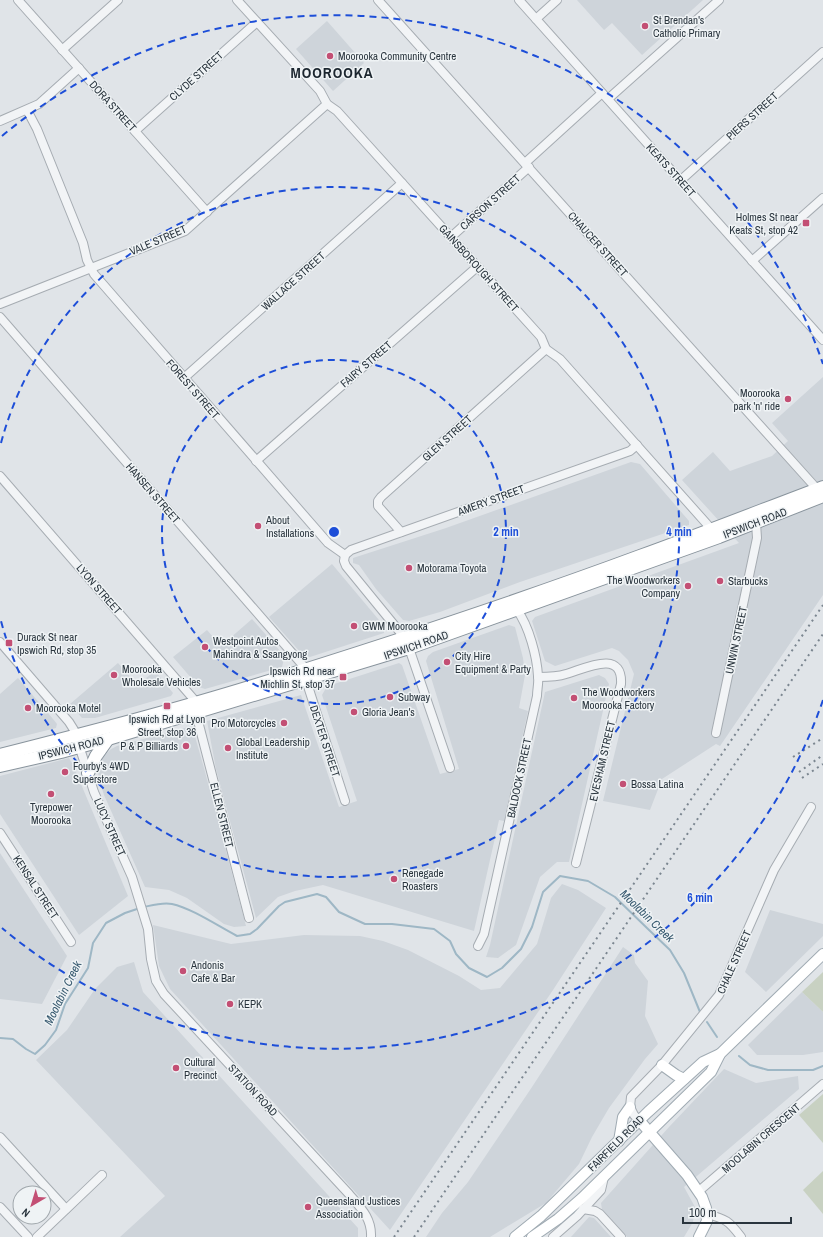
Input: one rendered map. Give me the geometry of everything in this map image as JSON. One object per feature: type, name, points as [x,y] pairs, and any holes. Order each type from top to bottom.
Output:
[{"type":"highway","name":"IPSWICH ROAD","points":[[306,674],[404,637],[536,594],[641,556],[715,533],[756,523],[821,491]]},
{"type":"highway","name":"IPSWICH ROAD","points":[[0,766],[78,741],[196,708],[306,674],[409,648],[517,610],[821,491]]},
{"type":"highway","name":"IPSWICH ROAD","points":[[0,755],[78,741],[108,739],[196,708]]},
{"type":"highway","points":[[88,773],[96,756],[108,739]]},
{"type":"main road","name":"FAIRFIELD ROAD","points":[[515,1237],[540,1216],[639,1120],[703,1062],[720,1054],[823,954]]},
{"type":"main road","name":"FAIRFIELD ROAD","points":[[532,1237],[564,1214],[604,1177],[711,1072],[720,1054]]},
{"type":"main road","points":[[662,1065],[684,1079]]},
{"type":"main road","points":[[619,1141],[624,1117],[630,1107]]},
{"type":"main road","points":[[639,1120],[687,1175],[705,1202],[707,1214],[705,1226],[699,1237]]},
{"type":"street","name":"DORA STREET","points":[[18,0],[207,212]]},
{"type":"street","points":[[62,50],[118,0]]},
{"type":"street","name":"GAINSBOROUGH STREET","points":[[237,0],[320,91],[327,104],[337,111],[541,337],[546,349],[560,359],[715,533]]},
{"type":"street","name":"CHAUCER STREET","points":[[378,0],[821,491]]},
{"type":"street","name":"KEATS STREET","points":[[519,0],[823,340]]},
{"type":"street","points":[[536,19],[557,0]]},
{"type":"street","name":"CARSON STREET","points":[[451,237],[527,165],[605,96],[719,0]]},
{"type":"street","name":"CLYDE STREET","points":[[135,131],[257,22]]},
{"type":"street","name":"PIERS STREET","points":[[681,180],[823,52]]},
{"type":"street","points":[[0,121],[39,104],[79,68]]},
{"type":"street","name":"VALE STREET","points":[[0,304],[90,267],[181,233],[189,228],[327,104]]},
{"type":"street","name":"FOREST STREET","points":[[27,110],[37,129],[83,243],[90,267],[99,281],[328,543],[345,555]]},
{"type":"street","name":"WALLACE STREET","points":[[184,378],[402,183]]},
{"type":"street","points":[[752,261],[823,198]]},
{"type":"street","name":"FAIRY STREET","points":[[256,461],[477,267]]},
{"type":"street","name":"HANSEN STREET","points":[[0,317],[306,674]]},
{"type":"street","name":"GLEN STREET","points":[[401,532],[378,506],[378,501],[381,497],[546,349]]},
{"type":"street","name":"AMERY STREET","points":[[345,555],[351,550],[630,451],[637,445]]},
{"type":"street","name":"LYON STREET","points":[[0,476],[196,708]]},
{"type":"street","name":"UNWIN STREET","points":[[716,733],[757,538],[756,523]]},
{"type":"street","points":[[345,555],[344,561],[346,566],[404,637],[450,768]]},
{"type":"street","name":"BALDOCK STREET","points":[[478,946],[484,934],[535,703],[538,677],[534,651],[525,623],[517,610]]},
{"type":"street","name":"LUCY STREET","points":[[0,642],[69,722],[78,741],[94,792],[132,878],[144,920]]},
{"type":"street","name":"EVESHAM STREET","points":[[538,677],[552,677],[604,663],[612,664],[618,669],[621,675],[576,864]]},
{"type":"street","name":"DEXTER STREET","points":[[306,674],[345,801]]},
{"type":"street","name":"ELLEN STREET","points":[[196,708],[198,721],[249,918]]},
{"type":"street","name":"CHALE STREET","points":[[630,1107],[632,1095],[662,1065],[720,995],[774,870],[811,806]]},
{"type":"street","name":"KENSAL STREET","points":[[0,833],[71,942]]},
{"type":"street","name":"STATION ROAD","points":[[144,920],[148,929],[151,960],[156,981],[164,994],[349,1194],[365,1213],[370,1225],[371,1234]]},
{"type":"street","name":"MOOLABIN CRESCENT","points":[[699,1191],[823,1084]]},
{"type":"street","points":[[630,1107],[639,1120]]},
{"type":"street","points":[[0,1137],[66,1209]]},
{"type":"street","points":[[37,1237],[102,1176]]},
{"type":"street","name":"FAIRFIELD ROAD","points":[[553,1237],[583,1210],[601,1190],[604,1177]]},
{"type":"street","points":[[0,1207],[28,1237]]},
{"type":"street","points":[[583,1210],[595,1211],[600,1214],[621,1237]]},
{"type":"street","points":[[707,1214],[725,1220],[741,1237]]},
{"type":"shaded area","name":"St Brendan's Catholic Primary","points":[[577,0],[703,0],[642,55],[612,23],[604,30]]},
{"type":"shaded area","name":"Moorooka Community Centre","points":[[327,21],[364,63],[333,91],[296,49]]},
{"type":"shaded area","points":[[823,377],[823,595],[720,746],[716,744],[662,779],[650,810],[603,801],[634,674],[628,660],[619,651],[612,648],[555,666],[545,661],[532,621],[535,617],[739,543],[682,480],[713,452],[730,471],[772,456],[788,441],[772,423]]},
{"type":"shaded area","points":[[631,462],[640,464],[689,521],[689,525],[520,582],[440,612],[409,621],[403,620],[376,589],[359,565],[353,563],[353,558],[446,528]]},
{"type":"shaded area","points":[[332,564],[384,626],[384,633],[310,657],[302,654],[269,617]]},
{"type":"shaded area","points":[[252,619],[282,653],[284,659],[282,667],[205,689],[199,687],[173,657],[207,630],[221,646]]},
{"type":"shaded area","points":[[509,625],[515,627],[523,658],[525,675],[519,708],[528,711],[504,821],[499,820],[474,931],[323,885],[295,891],[278,897],[256,918],[216,769],[207,721],[301,695],[339,807],[357,801],[322,695],[326,688],[331,685],[399,663],[402,665],[440,774],[459,769],[426,661],[428,656],[433,652]]},
{"type":"shaded area","points":[[118,663],[137,685],[155,671],[173,693],[171,696],[95,718],[82,718],[70,704]]},
{"type":"shaded area","points":[[599,675],[605,678],[609,684],[569,862],[557,862],[540,877],[516,945],[498,958],[486,957],[490,945],[545,692]]},
{"type":"shaded area","points":[[18,678],[57,724],[56,728],[0,742],[0,694]]},
{"type":"shaded area","points":[[192,726],[246,926],[234,927],[224,924],[187,898],[169,890],[145,887],[104,795],[99,779],[98,771],[103,757],[111,749],[117,746]]},
{"type":"shaded area","points":[[69,758],[128,896],[79,935],[0,814],[0,776]]},
{"type":"shaded area","points":[[0,853],[67,956],[42,1004],[0,999]]},
{"type":"shaded area","points":[[562,884],[578,890],[606,908],[553,990],[390,1230],[170,989],[159,966],[153,925],[231,944],[304,935],[360,936],[383,941],[408,950],[459,976],[481,990],[500,988],[537,944],[551,898]]},
{"type":"shaded area","points":[[770,910],[823,924],[823,936],[766,992],[745,972]]},
{"type":"shaded area","points":[[623,947],[634,955],[635,963],[648,981],[645,1016],[658,1044],[645,1059],[609,1108],[592,1137],[579,1164],[546,1203],[490,1237],[426,1237],[442,1213],[468,1182]]},
{"type":"shaded area","points":[[134,962],[143,992],[358,1228],[358,1237],[120,1237],[165,1196],[36,1060],[67,1030],[95,989],[117,967]]},
{"type":"shaded area","points":[[802,992],[823,1012],[823,1052],[803,1055],[757,1055],[748,1045]]},
{"type":"shaded area","points":[[724,1069],[756,1083],[798,1076],[799,1089],[684,1187],[695,1207],[693,1222],[684,1237],[627,1237],[602,1210],[601,1203],[669,1127]]},
{"type":"shaded area","points":[[589,1217],[594,1218],[611,1237],[571,1237]]},
{"type":"green space","points":[[823,972],[823,1012],[802,992]]},
{"type":"green space","points":[[823,1094],[823,1143],[799,1115]]},
{"type":"green space","points":[[823,1171],[823,1214],[803,1190]]},
{"type":"waterway","name":"Moolabin Creek","points":[[144,907],[165,903],[179,906],[196,913],[237,936],[250,934],[285,902],[317,894],[326,897],[339,912],[365,924],[392,924],[434,929],[450,941],[456,954],[469,968],[487,977],[502,968],[521,949],[532,927],[543,892],[560,876],[588,881],[615,897],[670,950],[684,973],[700,1012]]},
{"type":"waterway","name":"Moolabin Creek","points":[[0,1038],[13,1039],[35,1054],[45,1045],[56,1030],[65,1004],[88,968],[93,943],[106,923],[125,913],[140,908]]},
{"type":"waterway","name":"Moolabin Creek","points":[[707,1022],[717,1037]]},
{"type":"waterway","name":"Moolabin Creek","points":[[739,1056],[750,1065],[768,1070],[813,1070],[823,1066]]},
{"type":"railway","points":[[394,1237],[823,605]]},
{"type":"railway","points":[[414,1237],[823,634]]},
{"type":"railway","points":[[793,757],[823,738]]},
{"type":"railway","points":[[799,772],[823,755]]},
{"type":"railway","points":[[802,778],[823,764]]},
{"type":"place","name":"St Brendan's Catholic Primary","points":[[645,26]]},
{"type":"place","name":"Moorooka Community Centre","points":[[330,56]]},
{"type":"place","name":"Holmes St near Keats St, stop 42","points":[[806,223]]},
{"type":"place","name":"Moorooka park 'n' ride","points":[[788,399]]},
{"type":"place","name":"About Installations","points":[[258,526]]},
{"type":"place","name":"Motorama Toyota","points":[[409,568]]},
{"type":"place","name":"Starbucks","points":[[720,581]]},
{"type":"place","name":"The Woodworkers Company","points":[[688,586]]},
{"type":"place","name":"GWM Moorooka","points":[[354,626]]},
{"type":"place","name":"Durack St near Ipswich Rd, stop 35","points":[[9,643]]},
{"type":"place","name":"Westpoint Autos Mahindra & Ssangyong","points":[[205,647]]},
{"type":"place","name":"City Hire Equipment & Party","points":[[447,662]]},
{"type":"place","name":"Moorooka Wholesale Vehicles","points":[[114,675]]},
{"type":"place","name":"Ipswich Rd near Michlin St, stop 37","points":[[343,677]]},
{"type":"place","name":"Subway","points":[[390,697]]},
{"type":"place","name":"The Woodworkers Moorooka Factory","points":[[574,698]]},
{"type":"place","name":"Ipswich Rd at Lyon Street, stop 36","points":[[167,706]]},
{"type":"place","name":"Moorooka Motel","points":[[28,708]]},
{"type":"place","name":"Gloria Jean's","points":[[354,712]]},
{"type":"place","name":"Pro Motorcycles","points":[[284,723]]},
{"type":"place","name":"P & P Billiards","points":[[186,746]]},
{"type":"place","name":"Global Leadership Institute","points":[[228,748]]},
{"type":"place","name":"Fourby's 4WD Superstore","points":[[65,772]]},
{"type":"place","name":"Bossa Latina","points":[[623,784]]},
{"type":"place","name":"Tyrepower Moorooka","points":[[51,794]]},
{"type":"place","name":"Renegade Roasters","points":[[394,879]]},
{"type":"place","name":"Andonis Cafe & Bar","points":[[183,971]]},
{"type":"place","name":"KEPK","points":[[230,1004]]},
{"type":"place","name":"Cultural Precinct","points":[[176,1068]]},
{"type":"place","name":"Queensland Justices Association","points":[[308,1207]]},
{"type":"district","name":"MOOROOKA","points":[[332,72]]}]
